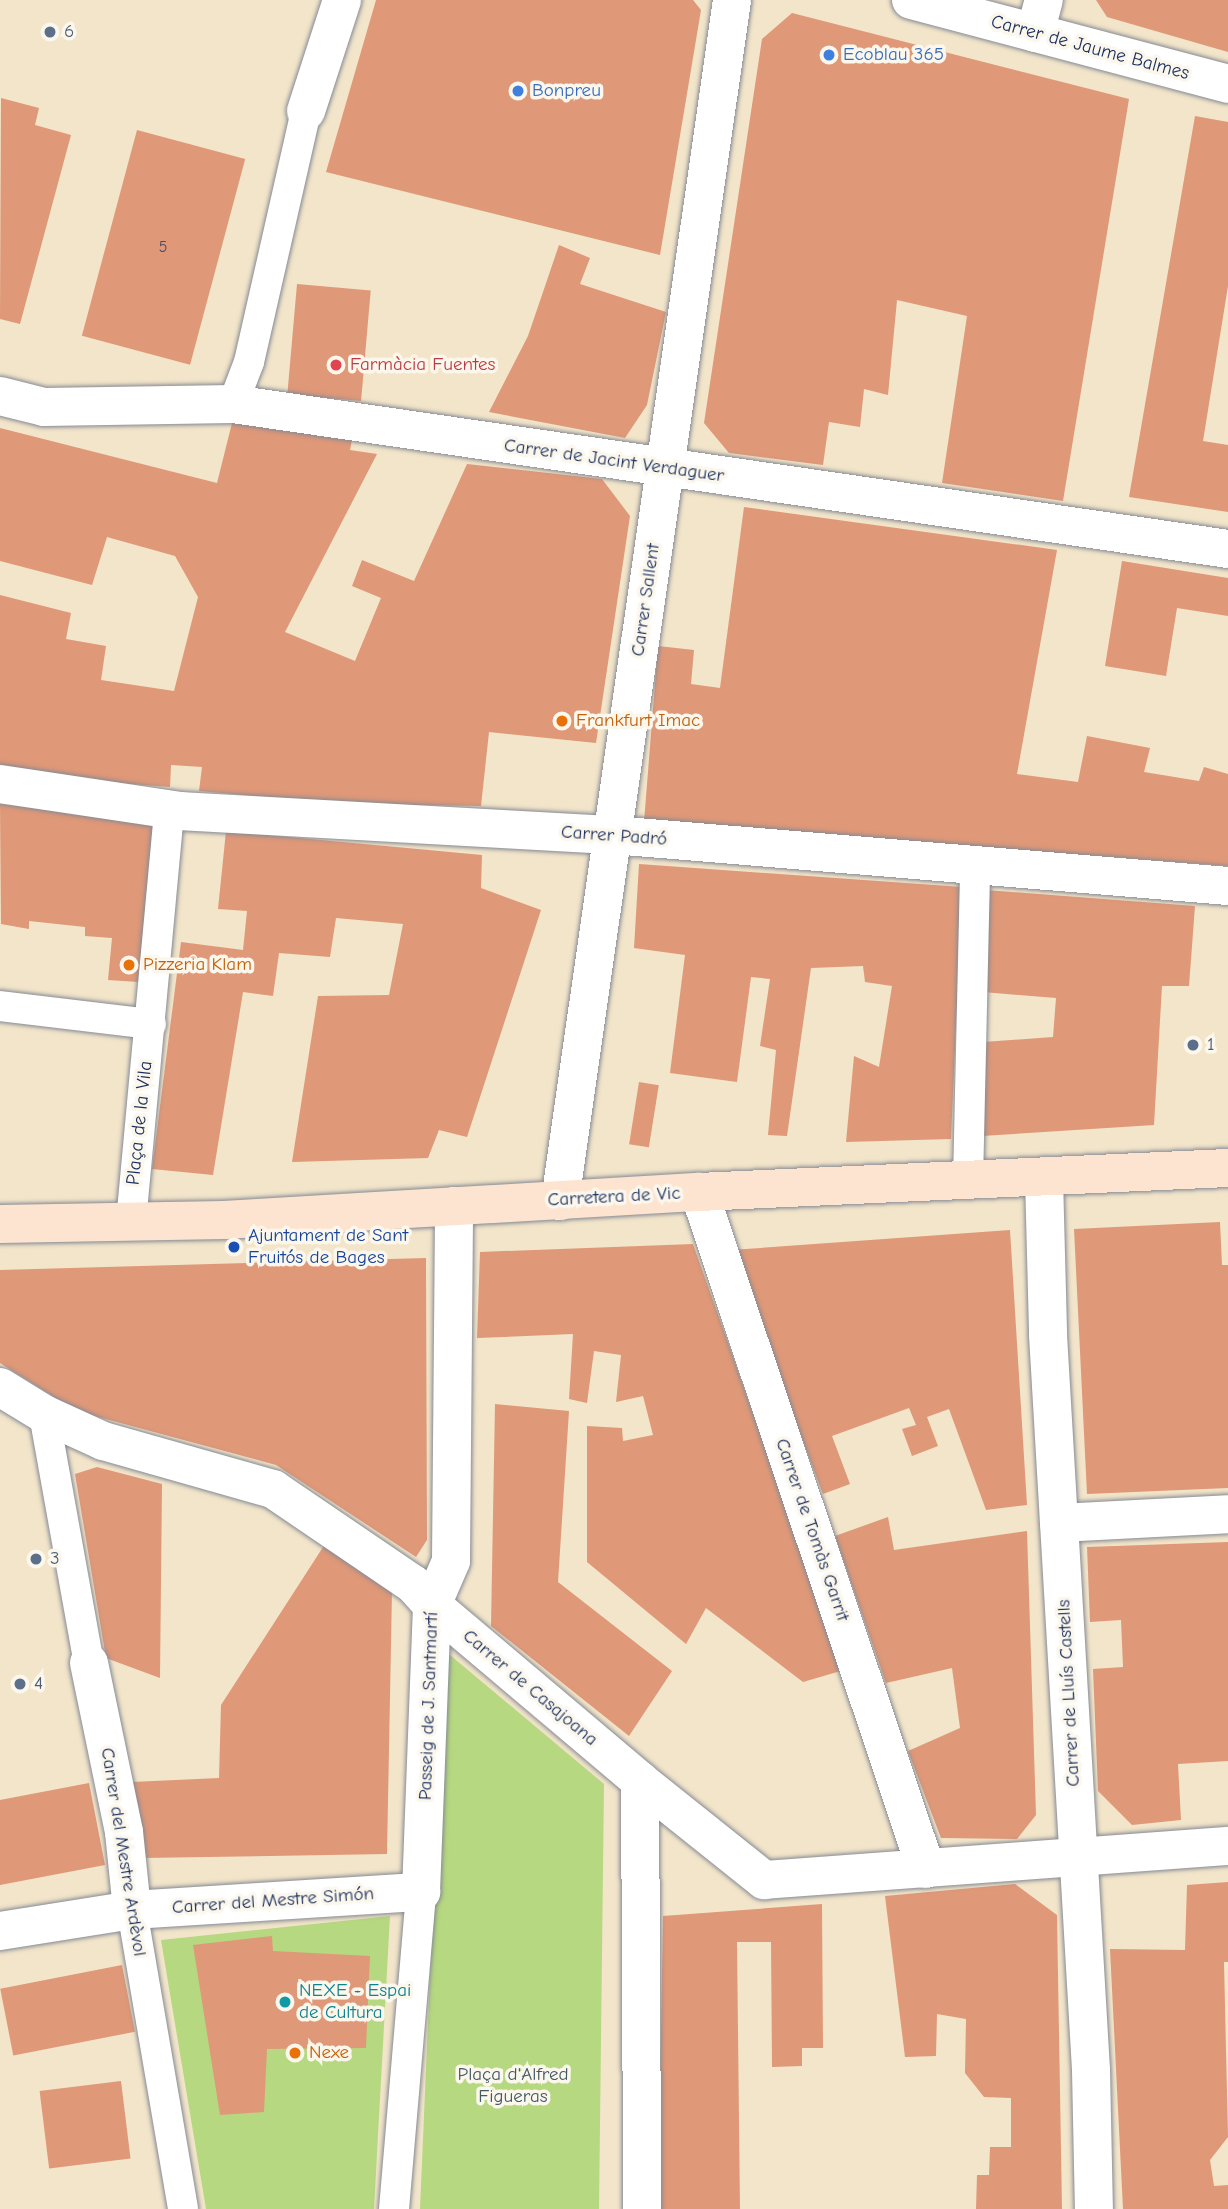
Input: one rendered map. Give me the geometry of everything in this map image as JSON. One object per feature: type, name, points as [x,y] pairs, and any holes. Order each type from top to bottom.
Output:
[{"type":"main road","name":"Carretera de Vic","points":[[0,1224],[235,1220],[699,1192],[968,1182],[1228,1168]]},
{"type":"street","points":[[233,404],[249,362],[306,111],[342,0]]},
{"type":"street","name":"Carrer Sallent","points":[[560,1201],[732,0]]},
{"type":"street","name":"Carrer de Jaume Balmes","points":[[911,0],[1039,16],[1228,84]]},
{"type":"street","name":"Carrer de Jacint Verdaguer","points":[[0,396],[44,407],[233,404],[1228,550]]},
{"type":"street","name":"Carrer Padró","points":[[0,784],[169,810],[613,835],[1228,886]]},
{"type":"street","name":"Plaça de la Vila","points":[[131,1222],[169,810]]},
{"type":"street","points":[[968,1182],[975,865]]},
{"type":"street","points":[[0,1006],[151,1024]]},
{"type":"street","name":"Carrer de Lluís Castells","points":[[1044,1178],[1048,1335],[1091,2070],[1094,2209]]},
{"type":"street","name":"Carrer de Tomàs Garrit","points":[[699,1192],[926,1869]]},
{"type":"street","name":"Passeig de J. Santmartí","points":[[394,2209],[421,1892],[432,1605],[451,1561],[454,1206]]},
{"type":"street","name":"Carrer de Casajoana","points":[[0,1387],[44,1414],[103,1441],[273,1489],[413,1584],[432,1605],[764,1880],[1228,1846]]},
{"type":"street","name":"Carrer del Mestre Ardèvol","points":[[44,1414],[89,1663],[124,1832],[132,1910],[183,2209]]},
{"type":"street","points":[[1059,1523],[1228,1514]]},
{"type":"street","points":[[640,1780],[642,2209]]},
{"type":"street","name":"Carrer del Mestre Simón","points":[[0,1931],[132,1910],[421,1892]]},
{"type":"green space","name":"Plaça d'Alfred Figueras","points":[[444,1650],[604,1784],[599,2209],[420,2209]]},
{"type":"green space","points":[[390,1916],[374,2209],[206,2209],[161,1940]]},
{"type":"building","name":"Bonpreu","points":[[376,0],[693,0],[701,10],[660,255],[326,172]]},
{"type":"building","points":[[1096,0],[1228,0],[1228,52],[1107,17]]},
{"type":"building","points":[[792,13],[1129,99],[1063,501],[942,483],[967,316],[897,300],[888,395],[864,389],[860,427],[829,422],[823,465],[729,453],[704,423],[762,39]]},
{"type":"building","points":[[1,98],[39,108],[35,125],[71,135],[20,324],[0,319]]},
{"type":"building","points":[[1195,116],[1228,122],[1228,286],[1203,441],[1228,445],[1228,512],[1129,497]]},
{"type":"building","points":[[137,130],[245,159],[190,365],[82,336]]},
{"type":"building","points":[[559,245],[590,258],[580,284],[666,312],[647,405],[625,438],[489,412],[528,336]]},
{"type":"building","points":[[297,284],[371,290],[361,401],[287,395]]},
{"type":"building","points":[[232,423],[352,440],[350,450],[377,454],[285,632],[355,661],[381,598],[352,586],[362,560],[414,581],[467,464],[602,479],[630,516],[596,743],[489,732],[481,806],[347,804],[199,791],[202,767],[171,765],[170,787],[51,778],[0,766],[0,595],[71,613],[66,639],[106,646],[101,680],[174,691],[198,597],[175,556],[107,537],[92,585],[0,561],[0,428],[217,483]]},
{"type":"building","points":[[744,507],[1057,550],[1017,774],[1078,782],[1087,736],[1150,748],[1144,772],[1199,781],[1204,767],[1228,774],[1228,866],[644,822],[658,646],[694,650],[691,684],[720,688]]},
{"type":"building","points":[[1122,561],[1228,578],[1228,616],[1177,608],[1166,676],[1105,666]]},
{"type":"building","points":[[0,804],[155,824],[138,982],[108,980],[112,938],[85,936],[85,927],[29,921],[29,929],[1,924]]},
{"type":"building","points":[[226,831],[482,855],[481,888],[541,910],[467,1137],[439,1130],[428,1158],[292,1162],[318,996],[389,995],[403,924],[336,918],[330,957],[279,953],[273,996],[243,992],[213,1175],[152,1169],[181,942],[243,950],[247,911],[218,909]]},
{"type":"building","points":[[639,864],[962,887],[951,1139],[846,1142],[854,1056],[879,1067],[892,986],[865,982],[863,966],[811,968],[787,1136],[768,1135],[776,1050],[760,1046],[770,979],[751,977],[737,1082],[670,1073],[685,955],[634,948]]},
{"type":"building","points":[[986,890],[1195,906],[1189,986],[1162,986],[1154,1125],[982,1136],[983,1042],[1053,1037],[1056,998],[983,992]]},
{"type":"building","points":[[639,1082],[659,1085],[649,1147],[629,1144]]},
{"type":"building","points":[[1220,1222],[1222,1265],[1228,1265],[1228,1488],[1087,1494],[1074,1229]]},
{"type":"building","points":[[1010,1230],[1027,1505],[986,1510],[949,1409],[927,1417],[938,1446],[912,1456],[902,1429],[916,1425],[909,1408],[832,1436],[850,1484],[823,1494],[731,1250]]},
{"type":"building","points":[[693,1244],[844,1670],[803,1682],[706,1608],[686,1644],[587,1562],[587,1426],[622,1428],[623,1441],[653,1435],[643,1396],[616,1402],[621,1355],[594,1351],[587,1403],[569,1399],[573,1334],[477,1338],[480,1252]]},
{"type":"building","points":[[426,1258],[427,1540],[416,1557],[276,1465],[76,1411],[0,1363],[0,1270]]},
{"type":"building","points":[[495,1404],[569,1411],[558,1582],[672,1671],[629,1736],[491,1626]]},
{"type":"building","points":[[97,1467],[162,1484],[160,1678],[106,1658],[75,1474]]},
{"type":"building","points":[[888,1517],[894,1550],[1027,1531],[1036,1815],[1017,1839],[941,1838],[908,1751],[960,1728],[952,1668],[886,1683],[835,1536]]},
{"type":"building","points":[[1228,1542],[1228,1761],[1178,1764],[1181,1820],[1132,1825],[1098,1791],[1093,1669],[1123,1667],[1121,1620],[1090,1622],[1087,1547]]},
{"type":"building","points":[[325,1544],[392,1591],[387,1854],[142,1858],[132,1782],[219,1778],[221,1705]]},
{"type":"building","points":[[89,1783],[105,1865],[0,1885],[0,1800]]},
{"type":"building","points":[[1228,1882],[1228,1962],[1224,1962],[1228,2137],[1210,2160],[1214,2186],[1228,2185],[1228,2209],[1123,2209],[1110,1949],[1185,1950],[1187,1885]]},
{"type":"building","points":[[1015,1884],[1057,1915],[1062,2209],[976,2209],[977,2175],[989,2175],[990,2147],[1011,2147],[1011,2098],[984,2097],[965,2073],[966,2019],[937,2014],[936,2056],[905,2057],[885,1896]]},
{"type":"building","points":[[822,1904],[823,2048],[802,2048],[802,2066],[772,2067],[771,1942],[737,1942],[740,2209],[658,2209],[663,1916]]},
{"type":"building","name":"NEXE - Espai de Cultura","points":[[272,1936],[273,1951],[370,1956],[366,2048],[267,2049],[264,2112],[220,2115],[193,1945]]},
{"type":"building","points":[[122,1965],[135,2032],[13,2055],[0,1989]]},
{"type":"building","points":[[121,2081],[131,2158],[49,2168],[40,2091]]},
{"type":"place","name":"6","points":[[50,32]]},
{"type":"place","name":"Ecoblau 365","points":[[829,55]]},
{"type":"place","name":"Bonpreu","points":[[518,91]]},
{"type":"place","name":"Farmàcia Fuentes","points":[[336,365]]},
{"type":"place","name":"Frankfurt Imac","points":[[562,721]]},
{"type":"place","name":"Pizzeria Klam","points":[[129,965]]},
{"type":"place","name":"1","points":[[1193,1045]]},
{"type":"place","name":"Ajuntament de Sant Fruitós de Bages","points":[[234,1247]]},
{"type":"place","name":"3","points":[[36,1559]]},
{"type":"place","name":"4","points":[[20,1684]]},
{"type":"place","name":"NEXE - Espai de Cultura","points":[[285,2002]]},
{"type":"place","name":"Nexe","points":[[295,2053]]}]
